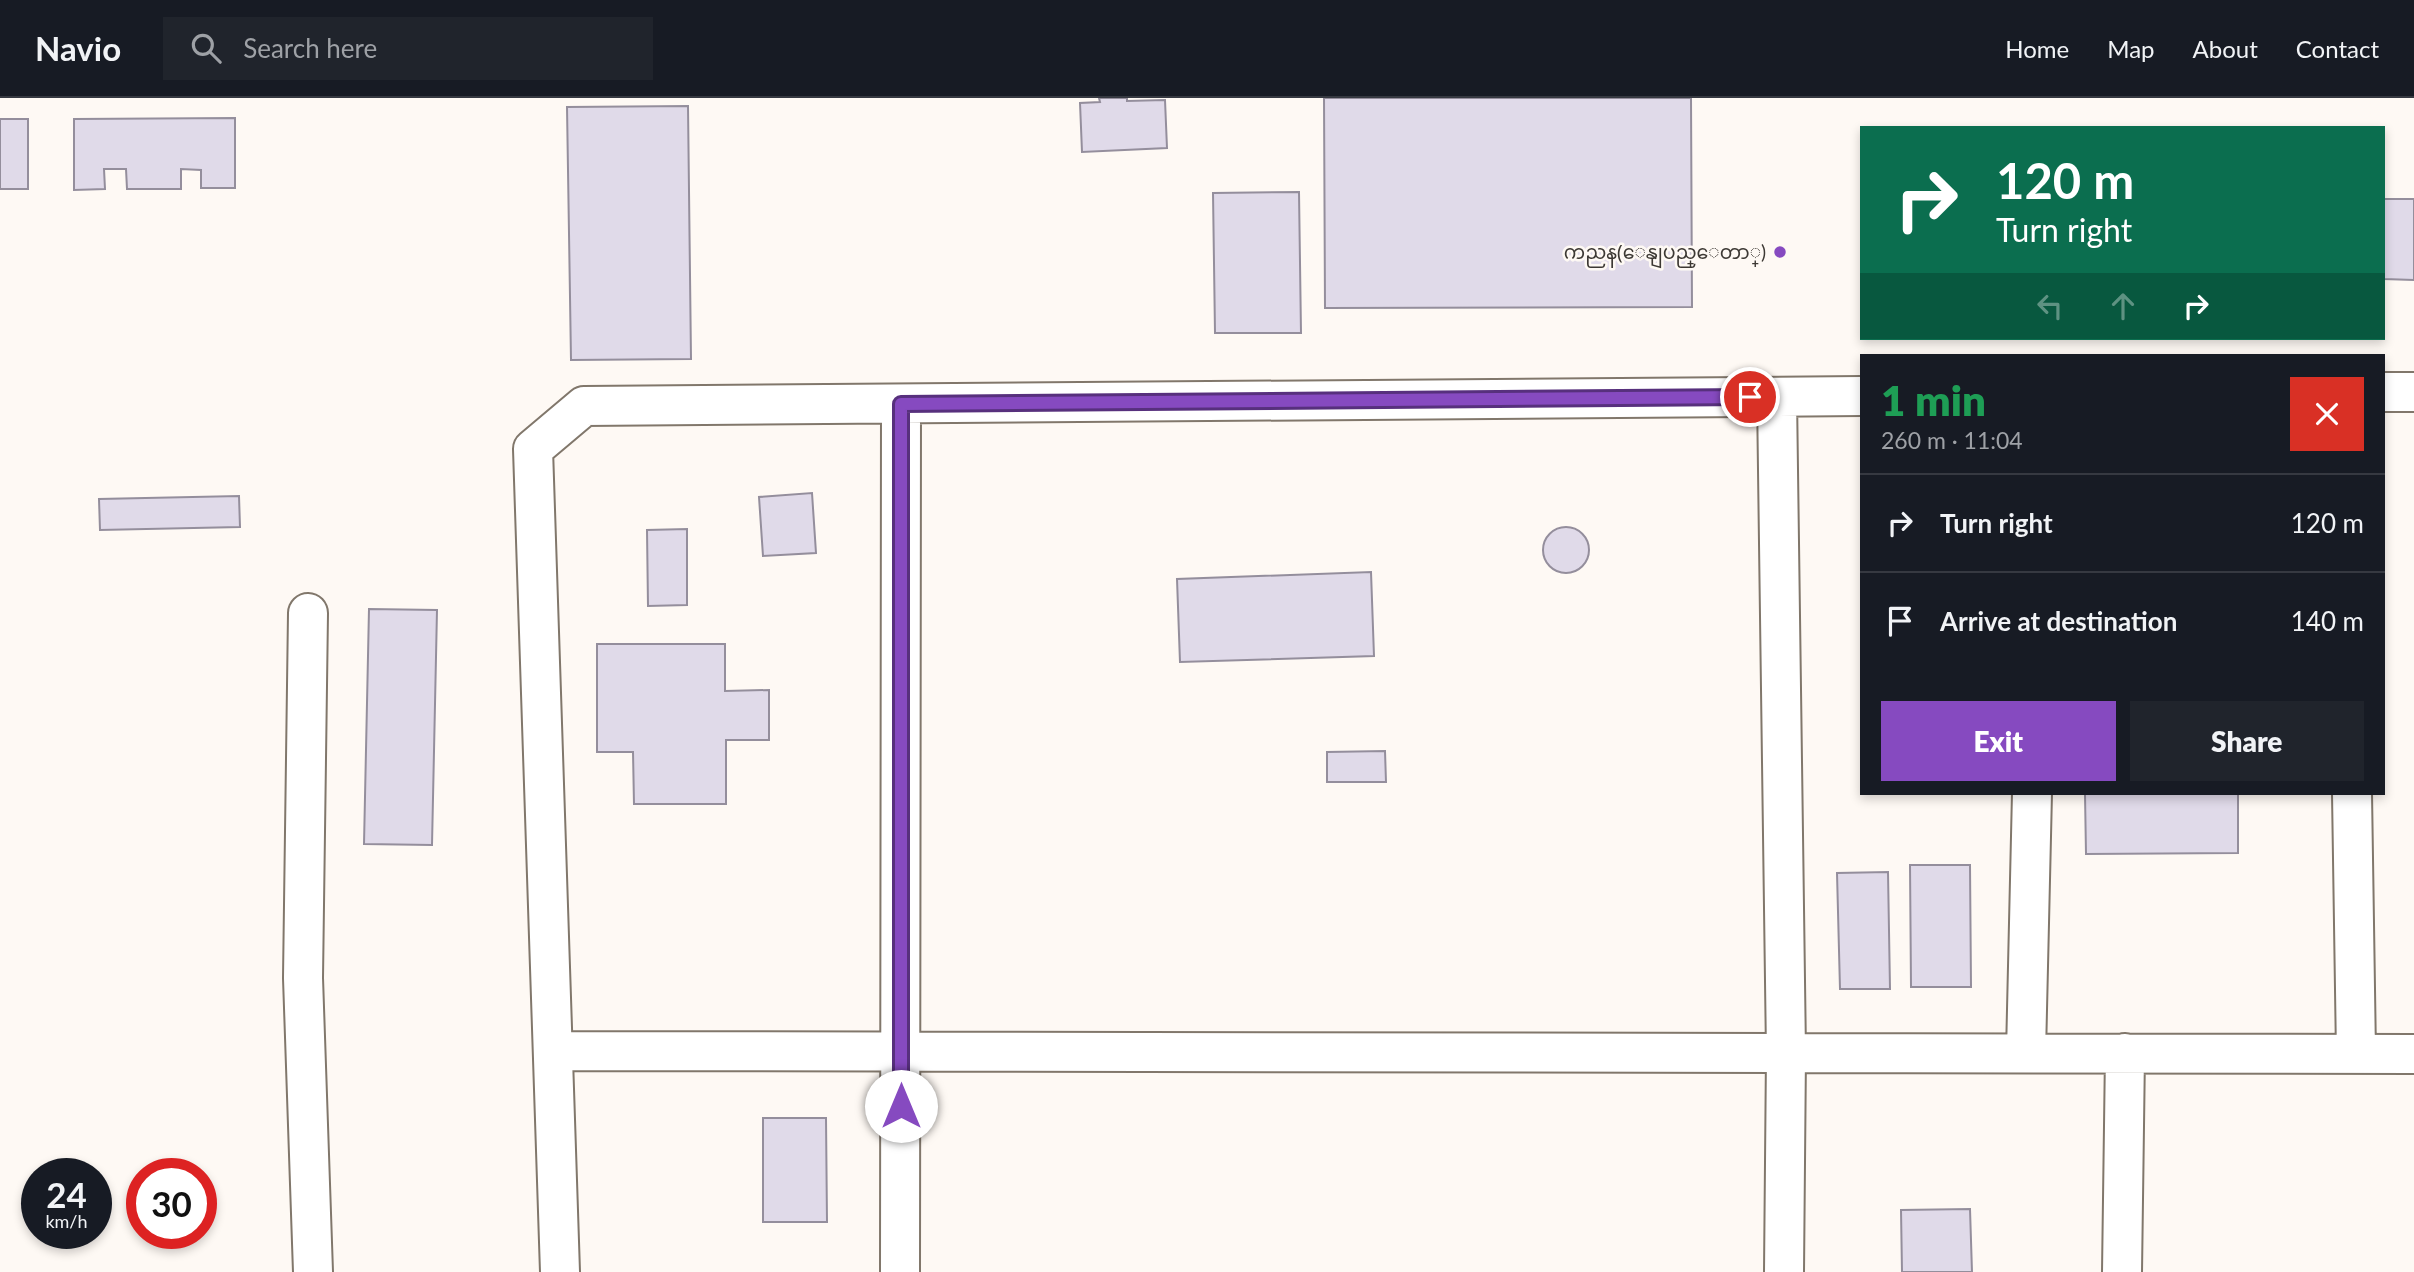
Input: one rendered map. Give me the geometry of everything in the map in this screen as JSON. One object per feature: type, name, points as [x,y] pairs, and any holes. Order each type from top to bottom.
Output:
[{"type":"street","points":[[2385,392],[2414,392]]},
{"type":"street","points":[[560,1272],[533,449],[584,406],[1860,396]]},
{"type":"street","points":[[1777,397],[1786,1053],[1784,1272]]},
{"type":"street","points":[[900,1272],[901,404]]},
{"type":"street","points":[[308,613],[303,978],[313,1272]]},
{"type":"street","points":[[2026,1053],[2032,795]]},
{"type":"street","points":[[2352,795],[2356,1054]]},
{"type":"street","points":[[553,1051],[2414,1054]]},
{"type":"street","points":[[2122,1272],[2125,1053]]},
{"type":"building","points":[[1099,98],[1127,98],[1127,101],[1165,100],[1167,148],[1082,152],[1080,103],[1100,102]]},
{"type":"building","points":[[1324,98],[1691,98],[1692,307],[1325,308]]},
{"type":"building","points":[[688,106],[691,359],[571,360],[567,107]]},
{"type":"building","points":[[235,118],[235,188],[201,188],[201,170],[181,169],[181,189],[127,189],[126,169],[104,169],[105,189],[74,190],[74,119]]},
{"type":"building","points":[[0,119],[28,119],[28,189],[0,189]]},
{"type":"building","points":[[1299,192],[1301,333],[1215,333],[1213,193]]},
{"type":"building","points":[[2385,199],[2414,199],[2414,280],[2385,279]]},
{"type":"building","points":[[812,493],[816,553],[763,556],[759,497]]},
{"type":"building","points":[[239,496],[240,527],[100,530],[99,499]]},
{"type":"building","points":[[1566,527],[1583,533],[1589,550],[1583,567],[1566,573],[1549,567],[1543,550],[1549,533]]},
{"type":"building","points":[[687,529],[687,605],[648,606],[647,530]]},
{"type":"building","points":[[1371,572],[1374,656],[1180,662],[1177,579]]},
{"type":"building","points":[[369,609],[437,610],[432,845],[364,844]]},
{"type":"building","points":[[597,644],[725,644],[725,691],[769,690],[769,740],[726,740],[726,804],[634,804],[633,752],[597,752]]},
{"type":"building","points":[[1385,751],[1386,782],[1327,782],[1327,752]]},
{"type":"building","points":[[2085,795],[2238,795],[2238,853],[2086,854]]},
{"type":"building","points":[[1910,865],[1970,865],[1971,987],[1911,987]]},
{"type":"building","points":[[1888,872],[1890,989],[1840,989],[1837,873]]},
{"type":"building","points":[[763,1118],[826,1118],[827,1222],[763,1222]]},
{"type":"building","points":[[1970,1209],[1972,1272],[1902,1272],[1901,1210]]},
{"type":"place","name":"ကညန(ေနျပည္ေတာ္)","points":[[1780,252]]},
{"type":"route","points":[[901,1106],[901,404],[1750,397]]}]
